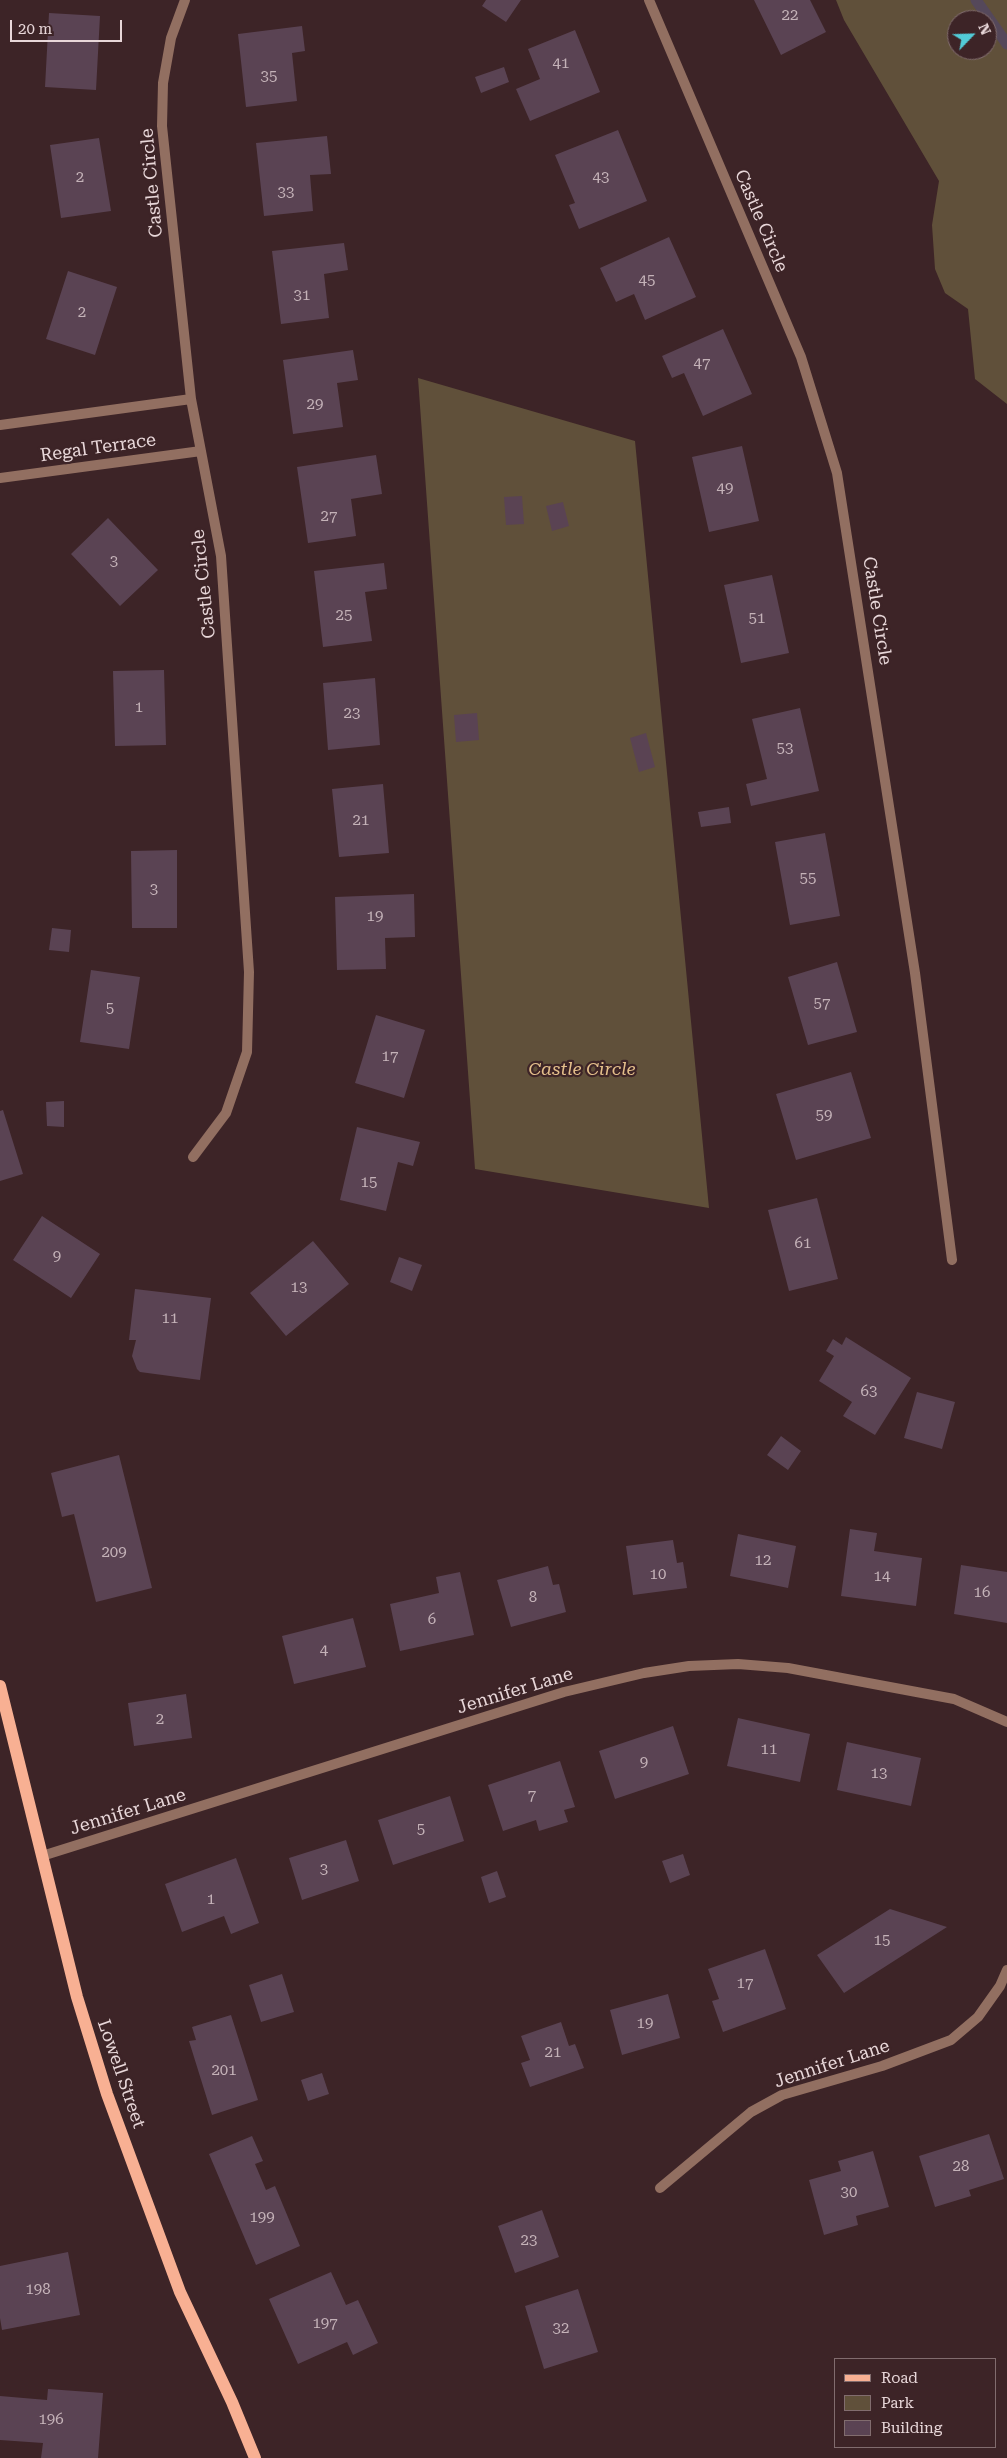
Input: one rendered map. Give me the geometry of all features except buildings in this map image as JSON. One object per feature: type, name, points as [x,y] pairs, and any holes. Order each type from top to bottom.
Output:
[{"type":"main road","name":"Lowell Street","points":[[0,1686],[77,1997],[107,2094],[180,2292],[232,2402],[254,2458]]},
{"type":"street","name":"Castle Circle","points":[[185,0],[171,38],[163,83],[162,126],[191,399],[221,556],[249,972],[247,1052],[226,1113],[193,1157]]},
{"type":"street","name":"Castle Circle","points":[[649,0],[801,358],[837,473],[913,963],[952,1260]]},
{"type":"street","name":"Regal Terrace","points":[[0,425],[191,399]]},
{"type":"street","name":"Regal Terrace","points":[[0,478],[201,450]]},
{"type":"street","name":"Jennifer Lane","points":[[42,1856],[564,1692],[644,1673],[689,1666],[738,1664],[788,1668],[954,1699],[995,1714],[1007,1722]]},
{"type":"street","name":"Jennifer Lane","points":[[660,2188],[751,2112],[782,2095],[882,2066],[951,2040],[978,2017],[1000,1986],[1007,1970]]},
{"type":"green space","points":[[836,0],[1007,0],[1007,404],[975,379],[968,309],[945,293],[935,269],[932,225],[939,181],[844,20]]},
{"type":"green space","name":"Castle Circle","points":[[418,378],[635,441],[709,1208],[475,1169]]},
{"type":"waterway","points":[[976,0],[1007,44]]}]
